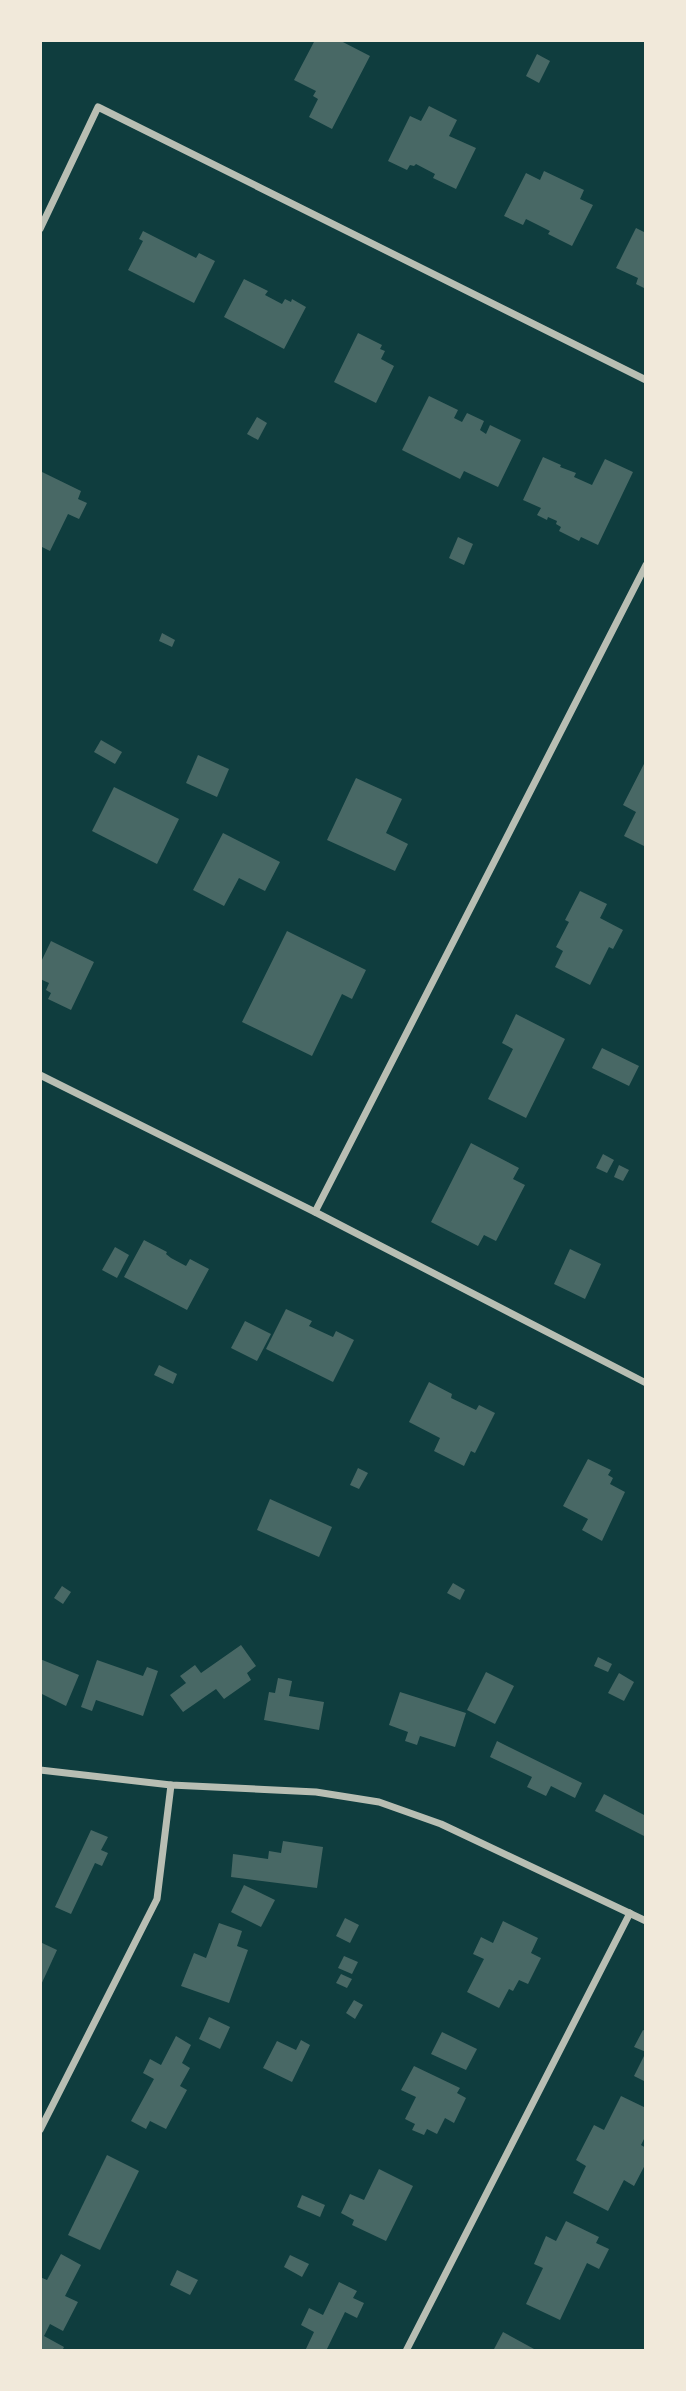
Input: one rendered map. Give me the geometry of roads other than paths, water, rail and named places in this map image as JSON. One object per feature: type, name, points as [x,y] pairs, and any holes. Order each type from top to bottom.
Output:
[{"type":"street","points":[[40,229],[98,107],[646,380]]},
{"type":"street","points":[[315,1212],[646,565]]},
{"type":"street","points":[[40,1075],[315,1212],[646,1383]]},
{"type":"street","points":[[40,1770],[171,1785],[316,1792],[379,1802],[441,1824],[646,1921]]},
{"type":"street","points":[[40,2130],[157,1899],[171,1785]]},
{"type":"street","points":[[406,2351],[630,1913]]}]
